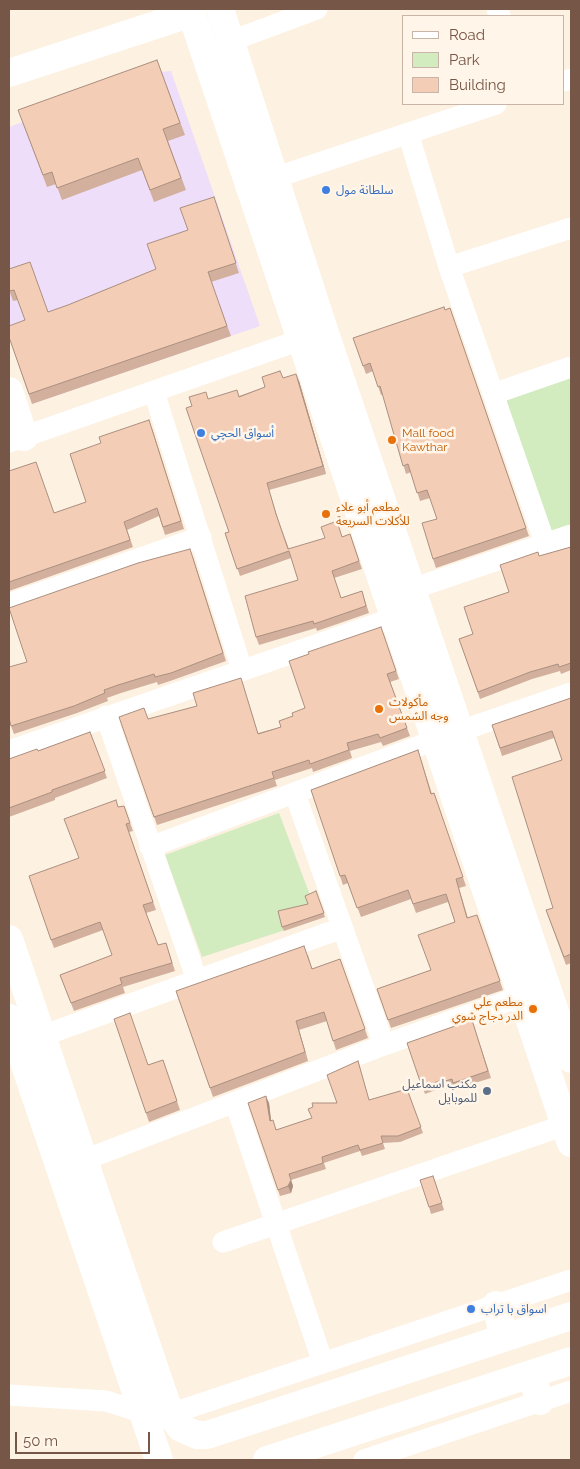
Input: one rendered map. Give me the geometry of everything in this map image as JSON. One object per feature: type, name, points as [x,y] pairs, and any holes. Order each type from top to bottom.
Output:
[{"type":"street","points":[[220,9],[274,178],[325,374],[340,418],[394,618],[448,736],[571,1059]]},
{"type":"street","points":[[231,42],[317,9]]},
{"type":"street","points":[[9,73],[191,11],[300,340],[325,374]]},
{"type":"street","points":[[274,178],[493,105]]},
{"type":"street","points":[[408,133],[449,267],[545,543]]},
{"type":"street","points":[[449,267],[571,228]]},
{"type":"street","points":[[9,391],[17,440],[300,340]]},
{"type":"street","points":[[493,394],[571,367]]},
{"type":"street","points":[[154,392],[242,670]]},
{"type":"street","points":[[223,1242],[568,1134],[522,996],[448,736],[412,589],[340,418]]},
{"type":"street","points":[[412,589],[571,535]]},
{"type":"street","points":[[9,604],[200,537]]},
{"type":"street","points":[[9,751],[394,618]]},
{"type":"street","points":[[150,847],[448,736],[571,693]]},
{"type":"street","points":[[106,716],[197,980]]},
{"type":"street","points":[[295,794],[384,1045]]},
{"type":"street","points":[[42,1036],[342,928]]},
{"type":"street","points":[[9,939],[170,1414],[181,1428],[197,1435],[206,1435],[571,1316]]},
{"type":"street","points":[[84,1160],[384,1045],[522,996]]},
{"type":"street","points":[[9,1018],[141,1412],[159,1460]]},
{"type":"street","points":[[235,1102],[323,1363]]},
{"type":"street","points":[[170,1414],[571,1280]]},
{"type":"street","points":[[496,1305],[504,1338]]},
{"type":"street","points":[[453,1355],[445,1364],[445,1381],[452,1391],[463,1396]]},
{"type":"street","points":[[267,1460],[571,1361]]},
{"type":"street","points":[[531,1375],[540,1401]]},
{"type":"street","points":[[385,1377],[396,1383],[402,1395],[401,1407],[394,1418]]},
{"type":"street","points":[[364,1460],[571,1391]]},
{"type":"street","points":[[9,1395],[106,1401],[141,1412]]},
{"type":"shaded area","points":[[171,71],[260,326],[32,404],[9,337],[9,127],[161,72]]},
{"type":"green space","points":[[571,374],[571,533],[553,539],[504,397]]},
{"type":"green space","points":[[279,813],[319,919],[202,957],[165,855]]},
{"type":"building","points":[[157,60],[180,123],[163,129],[181,178],[150,190],[138,158],[57,188],[52,172],[43,175],[18,110]]},
{"type":"building","points":[[214,197],[236,263],[208,272],[227,326],[29,394],[9,337],[9,326],[25,320],[14,290],[9,291],[9,269],[30,262],[48,312],[68,305],[156,269],[147,244],[188,230],[180,208]]},
{"type":"building","points":[[444,307],[445,310],[450,308],[526,528],[433,559],[422,523],[437,519],[427,490],[417,493],[408,464],[403,466],[380,386],[378,387],[370,363],[363,366],[353,338]]},
{"type":"building","points":[[280,371],[283,378],[296,374],[323,466],[267,483],[288,549],[325,538],[321,527],[337,521],[342,537],[350,534],[359,561],[332,571],[341,598],[362,591],[366,606],[314,624],[313,621],[256,637],[245,596],[298,580],[289,551],[237,569],[225,533],[229,532],[186,408],[192,406],[189,397],[206,392],[208,399],[237,390],[239,397],[265,387],[262,377]]},
{"type":"building","points":[[149,420],[181,521],[163,527],[157,508],[124,522],[130,540],[9,582],[9,471],[36,462],[54,513],[86,502],[70,454],[101,443],[99,437]]},
{"type":"building","points":[[571,547],[571,663],[559,667],[558,664],[530,672],[478,692],[459,639],[473,634],[464,607],[509,592],[500,565],[538,552],[539,556]]},
{"type":"building","points":[[190,549],[223,653],[171,673],[155,677],[154,674],[118,685],[104,690],[105,693],[74,706],[11,726],[9,718],[9,667],[27,662],[9,608],[138,563]]},
{"type":"building","points":[[381,627],[396,671],[387,674],[407,728],[380,738],[378,734],[347,743],[349,750],[310,764],[309,760],[272,772],[274,778],[154,817],[119,717],[144,708],[148,719],[197,706],[193,693],[241,678],[258,734],[281,727],[279,721],[293,716],[292,713],[305,708],[289,661],[309,654],[308,652]]},
{"type":"building","points":[[571,698],[571,954],[564,957],[546,910],[553,908],[512,777],[562,760],[552,731],[500,748],[492,725]]},
{"type":"building","points":[[90,732],[105,771],[9,808],[9,759],[37,749],[38,751]]},
{"type":"building","points":[[418,750],[431,794],[434,793],[463,877],[456,879],[467,918],[477,915],[500,981],[388,1020],[377,989],[431,970],[418,935],[455,922],[446,894],[413,904],[408,890],[357,908],[345,875],[340,876],[311,790]]},
{"type":"building","points":[[116,800],[118,807],[124,806],[130,823],[126,824],[153,902],[143,905],[158,945],[166,943],[172,963],[120,978],[122,984],[71,1003],[60,975],[112,955],[100,922],[51,940],[29,876],[79,858],[64,819]]},
{"type":"building","points":[[316,891],[324,913],[282,927],[278,911],[308,904],[305,896]]},
{"type":"building","points":[[304,946],[312,969],[340,959],[365,1029],[333,1041],[324,1012],[296,1021],[305,1052],[210,1088],[176,991]]},
{"type":"building","points":[[130,1013],[148,1065],[163,1060],[177,1101],[146,1113],[114,1019]]},
{"type":"building","points":[[472,1020],[488,1071],[453,1083],[452,1079],[422,1087],[407,1043]]},
{"type":"building","points":[[358,1061],[369,1100],[407,1089],[421,1127],[398,1136],[381,1136],[383,1143],[360,1150],[358,1145],[322,1157],[323,1163],[289,1174],[291,1180],[288,1186],[278,1190],[248,1103],[266,1096],[270,1121],[273,1120],[276,1130],[312,1118],[308,1109],[313,1107],[312,1103],[337,1103],[327,1075]]},
{"type":"building","points":[[433,1176],[442,1203],[429,1207],[420,1180]]},
{"type":"place","name":"سلطانة مول","points":[[326,190]]},
{"type":"place","name":"أسواق الحچي","points":[[201,433]]},
{"type":"place","name":"Mall food Kawthar","points":[[392,440]]},
{"type":"place","name":"مطعم أبو علاء للأكلات السريعة","points":[[326,514]]},
{"type":"place","name":"مأكولات وجه الشمس","points":[[379,709]]},
{"type":"place","name":"مطعم علي الدر دجاج شوي","points":[[533,1009]]},
{"type":"place","name":"مكنب اسماعيل للموبايل","points":[[487,1091]]},
{"type":"place","name":"اسواق با تراب","points":[[471,1309]]}]
